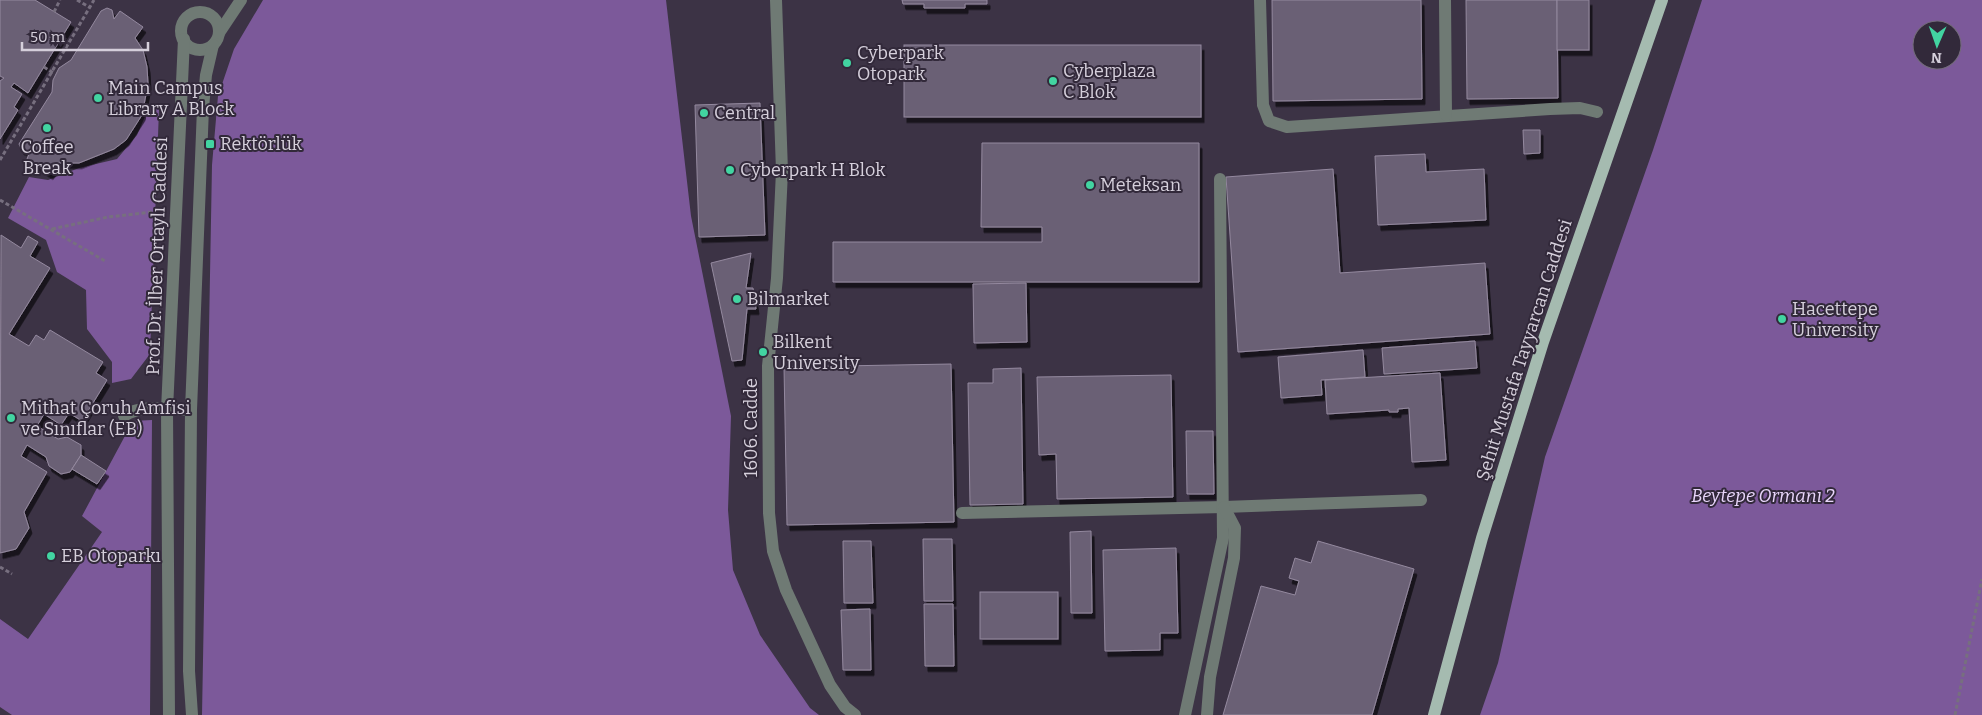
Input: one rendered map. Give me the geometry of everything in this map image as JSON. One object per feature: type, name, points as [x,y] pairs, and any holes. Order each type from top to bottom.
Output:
[{"type":"main road","name":"Şehit Mustafa Tayyarcan Caddesi","points":[[1434,715],[1482,538],[1542,342],[1662,0]]},
{"type":"street","name":"Prof. Dr. İlber Ortaylı Caddesi","points":[[169,715],[167,410],[184,39],[183,23],[195,13],[202,0]]},
{"type":"street","points":[[184,39],[187,44],[197,49],[203,49],[216,39],[241,0]]},
{"type":"street","name":"1606. Cadde","points":[[776,0],[782,171],[777,278],[768,366],[769,512],[773,551],[786,590],[830,685],[845,707],[855,715]]},
{"type":"street","points":[[1260,0],[1263,105],[1269,121],[1287,127],[1580,108],[1597,112]]},
{"type":"street","points":[[1445,0],[1446,116]]},
{"type":"street","points":[[192,715],[189,671],[191,410],[203,108],[206,75],[216,39],[217,21],[213,16],[201,12],[195,13]]},
{"type":"street","points":[[1185,715],[1218,570],[1223,538],[1220,179]]},
{"type":"street","points":[[174,259],[197,260]]},
{"type":"street","points":[[124,416],[131,411],[142,408],[191,410]]},
{"type":"street","points":[[962,513],[1421,500]]},
{"type":"street","points":[[1207,715],[1210,677],[1234,558],[1235,528],[1224,507]]},
{"type":"path","points":[[54,12],[60,0]]},
{"type":"path","points":[[77,0],[89,7]]},
{"type":"path","points":[[0,160],[94,0]]},
{"type":"path","points":[[44,67],[56,74]]},
{"type":"path","points":[[0,200],[104,261]]},
{"type":"path","points":[[51,229],[108,217],[162,211]]},
{"type":"path","points":[[0,567],[12,574]]},
{"type":"path","points":[[1955,715],[1982,579]]},
{"type":"green space","points":[[263,0],[666,0],[691,216],[731,416],[728,510],[733,570],[760,635],[810,708],[819,715],[202,715],[212,165],[218,96],[234,49]]},
{"type":"green space","name":"Beytepe Ormanı 2","points":[[1702,0],[1982,0],[1982,715],[1480,715],[1498,663],[1545,457],[1653,150]]},
{"type":"green space","points":[[149,107],[159,109],[150,354],[131,379],[112,383],[112,362],[87,329],[86,290],[57,272],[46,240],[8,218],[29,177],[48,180],[79,168],[117,159],[137,135]]},
{"type":"green space","points":[[152,420],[150,715],[12,715],[0,707],[0,619],[28,639],[102,532],[82,516],[133,421]]},
{"type":"building","points":[[0,0],[35,0],[71,22],[28,93],[14,83],[11,87],[22,94],[14,107],[18,110],[0,139],[0,81],[4,78],[0,76]]},
{"type":"building","points":[[902,0],[987,0],[987,4],[965,4],[965,8],[924,8],[924,4],[903,4]]},
{"type":"building","points":[[1272,0],[1421,0],[1422,99],[1273,101]]},
{"type":"building","points":[[1466,0],[1557,0],[1558,98],[1467,99]]},
{"type":"building","points":[[1557,0],[1589,0],[1589,50],[1557,50]]},
{"type":"building","points":[[107,8],[112,10],[114,19],[120,11],[143,27],[135,38],[143,50],[147,67],[148,84],[142,115],[126,140],[114,149],[79,163],[58,163],[50,174],[27,159],[31,149],[26,151],[21,149],[19,144],[52,92],[53,80],[59,68],[71,60],[101,11]]},
{"type":"building","name":"Cyberplaza C Blok","points":[[904,45],[1201,45],[1201,117],[904,117]]},
{"type":"building","name":"Cyberpark H Blok","points":[[760,103],[765,235],[699,237],[695,105]]},
{"type":"building","points":[[1523,130],[1540,130],[1540,153],[1524,154]]},
{"type":"building","name":"Meteksan","points":[[982,143],[1199,143],[1199,282],[833,282],[833,242],[1042,242],[1042,227],[981,227]]},
{"type":"building","points":[[1425,154],[1426,172],[1484,169],[1486,220],[1378,225],[1375,156]]},
{"type":"building","points":[[1333,169],[1340,273],[1485,263],[1490,334],[1238,352],[1226,177]]},
{"type":"building","points":[[1,235],[21,248],[28,236],[38,242],[30,256],[50,268],[9,334],[29,346],[36,335],[44,340],[50,330],[103,362],[96,373],[107,380],[82,421],[69,413],[61,425],[44,414],[37,426],[58,439],[67,437],[81,445],[81,455],[70,472],[61,474],[49,466],[46,457],[27,445],[21,456],[47,472],[24,512],[29,528],[16,549],[0,553]]},
{"type":"building","name":"Bilmarket","points":[[751,253],[746,288],[753,288],[756,309],[747,309],[742,360],[732,361],[711,263]]},
{"type":"building","points":[[1026,283],[1027,342],[974,343],[973,284]]},
{"type":"building","points":[[1475,341],[1477,368],[1384,374],[1382,348]]},
{"type":"building","points":[[1363,350],[1365,377],[1321,380],[1322,395],[1281,398],[1278,357]]},
{"type":"building","points":[[951,364],[954,522],[787,525],[784,367]]},
{"type":"building","points":[[1021,368],[1023,504],[970,505],[968,383],[993,383],[993,369]]},
{"type":"building","points":[[1440,373],[1446,460],[1412,462],[1409,408],[1398,409],[1398,412],[1389,412],[1389,410],[1327,414],[1325,380]]},
{"type":"building","points":[[1171,375],[1173,497],[1057,499],[1056,454],[1039,455],[1037,377]]},
{"type":"building","points":[[1186,431],[1213,431],[1214,494],[1187,494]]},
{"type":"building","points":[[81,455],[106,471],[97,484],[72,469]]},
{"type":"building","points":[[1091,531],[1092,613],[1071,613],[1070,532]]},
{"type":"building","points":[[923,539],[952,539],[953,601],[924,601]]},
{"type":"building","points":[[843,541],[871,541],[873,603],[844,603]]},
{"type":"building","points":[[1318,541],[1414,569],[1372,715],[1223,715],[1261,586],[1295,595],[1299,581],[1289,578],[1295,558],[1311,563]]},
{"type":"building","points":[[1176,548],[1178,633],[1160,633],[1160,650],[1105,651],[1103,550]]},
{"type":"building","points":[[980,592],[1058,592],[1058,639],[980,639]]},
{"type":"building","points":[[924,604],[953,604],[954,666],[925,666]]},
{"type":"building","points":[[870,609],[871,670],[843,670],[841,610]]},
{"type":"place","name":"Cyberpark Otopark","points":[[847,63]]},
{"type":"place","name":"Cyberplaza C Blok","points":[[1053,81]]},
{"type":"place","name":"Main Campus Library A Block","points":[[98,98]]},
{"type":"place","name":"Central","points":[[704,113]]},
{"type":"place","name":"Coffee Break","points":[[47,128]]},
{"type":"place","name":"Rektörlük","points":[[210,144]]},
{"type":"place","name":"Cyberpark H Blok","points":[[730,170]]},
{"type":"place","name":"Meteksan","points":[[1090,185]]},
{"type":"place","name":"Bilmarket","points":[[737,299]]},
{"type":"place","name":"Hacettepe University","points":[[1782,319]]},
{"type":"place","name":"Bilkent University","points":[[763,352]]},
{"type":"place","name":"Mithat Çoruh Amfisi ve Sınıflar (EB)","points":[[11,418]]},
{"type":"place","name":"EB Otoparkı","points":[[51,556]]}]
